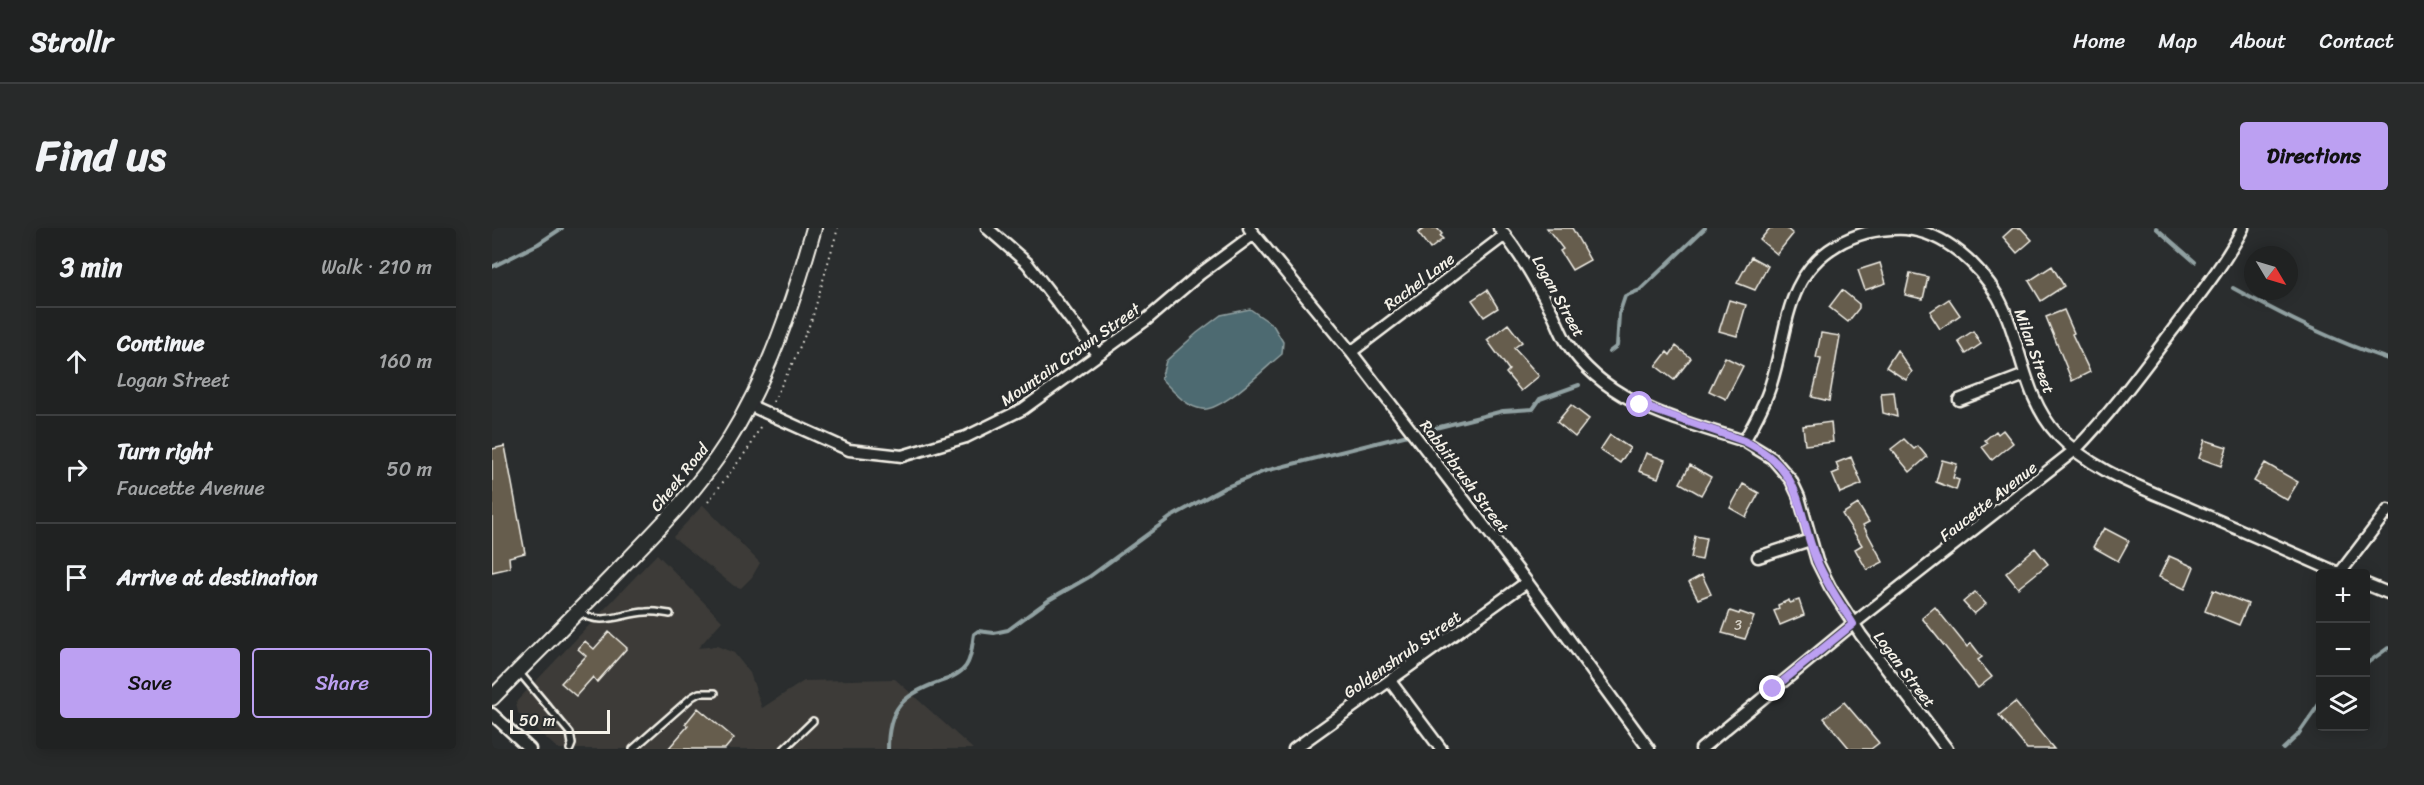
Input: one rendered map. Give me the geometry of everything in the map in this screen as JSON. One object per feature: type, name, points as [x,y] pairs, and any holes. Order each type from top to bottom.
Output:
[{"type":"street","name":"Cheek Road","points":[[492,698],[691,494],[727,443],[749,405],[783,330],[814,228]]},
{"type":"street","points":[[987,228],[1027,263],[1097,354]]},
{"type":"street","name":"Milan Street","points":[[1744,441],[1759,414],[1770,386],[1791,303],[1804,274],[1817,259],[1832,248],[1862,233],[1889,228],[1924,233],[1948,245],[1969,260],[1988,282],[2003,307],[2014,333],[2032,393],[2048,422],[2075,450],[2134,483],[2332,569]]},
{"type":"street","name":"Faucette Avenue","points":[[1701,749],[1853,624],[2075,450],[2103,421],[2142,371],[2218,269],[2243,228]]},
{"type":"street","name":"Mountain Crown Street","points":[[749,405],[849,450],[902,456],[966,437],[1023,409],[1146,320],[1251,231]]},
{"type":"street","name":"Rabbitbrush Street","points":[[1251,231],[1351,352],[1527,582],[1649,749]]},
{"type":"street","name":"Rachel Lane","points":[[1351,352],[1502,231]]},
{"type":"street","name":"Logan Street","points":[[1502,231],[1531,273],[1567,343],[1598,379],[1617,394],[1640,405],[1744,441],[1772,458],[1791,480],[1799,497],[1810,540],[1830,586],[1853,624],[1947,749]]},
{"type":"street","points":[[1959,400],[2025,375]]},
{"type":"street","points":[[2344,569],[2388,510]]},
{"type":"street","points":[[1758,557],[1810,540]]},
{"type":"street","name":"Goldenshrub Street","points":[[1294,749],[1527,582]]},
{"type":"street","points":[[2370,586],[2388,593]]},
{"type":"street","points":[[1390,681],[1441,749]]},
{"type":"street","points":[[492,714],[530,749]]},
{"type":"lane","points":[[578,611],[589,619],[597,620],[647,611],[670,614]]},
{"type":"lane","points":[[518,671],[570,733],[572,744],[570,749]]},
{"type":"lane","points":[[633,749],[692,697],[699,693],[714,693]]},
{"type":"lane","points":[[784,749],[813,720]]},
{"type":"path","points":[[780,388],[812,319],[838,228]]},
{"type":"path","points":[[708,502],[751,445],[763,420]]},
{"type":"shaded area","points":[[703,505],[760,563],[752,577],[741,588],[734,586],[673,537]]},
{"type":"shaded area","points":[[657,554],[722,621],[698,648],[717,646],[734,653],[750,673],[762,708],[804,681],[895,679],[973,749],[558,749],[518,713],[516,702]]},
{"type":"water","points":[[1250,309],[1273,325],[1283,342],[1282,354],[1244,388],[1221,404],[1202,409],[1185,402],[1161,379],[1166,361],[1221,315]]},
{"type":"building","points":[[1425,228],[1437,228],[1442,234],[1440,236],[1443,239],[1430,249],[1418,233]]},
{"type":"building","points":[[1547,228],[1572,228],[1590,260],[1572,270],[1560,251],[1563,249]]},
{"type":"building","points":[[1770,228],[1786,228],[1793,234],[1777,254],[1760,240]]},
{"type":"building","points":[[2013,228],[2021,228],[2032,240],[2017,253],[2003,237]]},
{"type":"building","points":[[1751,257],[1768,266],[1755,290],[1737,283]]},
{"type":"building","points":[[1880,263],[1886,283],[1865,290],[1858,270]]},
{"type":"building","points":[[2052,266],[2064,286],[2041,301],[2029,281]]},
{"type":"building","points":[[1910,273],[1928,277],[1923,299],[1905,295]]},
{"type":"building","points":[[1487,290],[1498,308],[1484,317],[1472,300]]},
{"type":"building","points":[[1842,290],[1859,304],[1859,308],[1848,322],[1829,307]]},
{"type":"building","points":[[1949,299],[1960,315],[1940,329],[1931,311]]},
{"type":"building","points":[[1729,300],[1746,305],[1737,336],[1719,331]]},
{"type":"building","points":[[2064,310],[2074,333],[2072,334],[2090,372],[2072,381],[2046,317]]},
{"type":"building","points":[[1508,324],[1522,342],[1514,348],[1539,376],[1521,391],[1506,373],[1509,370],[1487,340]]},
{"type":"building","points":[[1973,331],[1981,344],[1966,354],[1958,341]]},
{"type":"building","points":[[1821,333],[1840,336],[1829,401],[1812,397],[1821,359],[1816,358]]},
{"type":"building","points":[[1676,346],[1691,358],[1674,380],[1656,366],[1667,352],[1670,355]]},
{"type":"building","points":[[1897,350],[1912,372],[1906,380],[1886,367]]},
{"type":"building","points":[[1725,357],[1743,366],[1726,399],[1709,391]]},
{"type":"building","points":[[1894,392],[1897,417],[1883,413],[1881,393]]},
{"type":"building","points":[[1571,405],[1589,419],[1575,437],[1557,422]]},
{"type":"building","points":[[1831,422],[1833,442],[1805,445],[1803,426]]},
{"type":"building","points":[[2003,430],[2013,443],[1992,460],[1982,447],[1988,443],[1985,440],[1996,431],[1998,434]]},
{"type":"building","points":[[1610,435],[1630,448],[1620,463],[1600,450]]},
{"type":"building","points":[[1904,439],[1914,449],[1918,446],[1927,457],[1910,472],[1891,449]]},
{"type":"building","points":[[2205,440],[2227,447],[2221,466],[2199,458]]},
{"type":"building","points":[[505,446],[525,553],[509,557],[510,568],[492,572],[492,449]]},
{"type":"building","points":[[1646,453],[1665,460],[1658,478],[1639,471]]},
{"type":"building","points":[[1851,457],[1862,484],[1840,493],[1832,474],[1839,471],[1836,463]]},
{"type":"building","points":[[1942,460],[1957,464],[1953,478],[1959,480],[1956,490],[1936,482]]},
{"type":"building","points":[[2265,463],[2298,482],[2287,500],[2254,481]]},
{"type":"building","points":[[1690,465],[1711,477],[1701,495],[1680,483]]},
{"type":"building","points":[[1743,484],[1759,493],[1746,517],[1730,508]]},
{"type":"building","points":[[1858,504],[1869,522],[1863,525],[1883,562],[1867,570],[1855,549],[1862,545],[1842,514]]},
{"type":"building","points":[[2104,528],[2129,541],[2118,561],[2093,547]]},
{"type":"building","points":[[1695,536],[1706,538],[1702,560],[1691,558]]},
{"type":"building","points":[[2035,548],[2048,564],[2018,588],[2006,573]]},
{"type":"building","points":[[2169,556],[2194,567],[2185,589],[2159,577]]},
{"type":"building","points":[[1702,575],[1711,594],[1698,599],[1689,582]]},
{"type":"building","points":[[2213,590],[2248,604],[2239,625],[2205,611]]},
{"type":"building","points":[[1975,592],[1986,604],[1974,614],[1963,602]]},
{"type":"building","points":[[1789,600],[1790,603],[1799,600],[1804,615],[1780,625],[1774,611],[1779,609],[1778,605]]},
{"type":"building","points":[[1935,607],[1967,647],[1971,643],[1982,657],[1978,660],[1992,677],[1978,688],[1922,618]]},
{"type":"building","points":[[1730,611],[1754,617],[1745,639],[1722,633]]},
{"type":"building","points":[[609,632],[627,648],[597,682],[593,677],[576,696],[561,683],[586,656],[578,649],[585,641],[594,649]]},
{"type":"building","points":[[1844,702],[1879,743],[1871,749],[1850,749],[1824,718]]},
{"type":"building","points":[[2015,702],[2054,749],[2027,749],[1999,715]]},
{"type":"building","points":[[698,708],[734,738],[725,749],[668,749],[688,726],[685,724]]},
{"type":"waterway","points":[[492,267],[538,244],[562,228]]},
{"type":"waterway","points":[[1609,352],[1617,346],[1619,314],[1625,296],[1640,290],[1705,228]]},
{"type":"waterway","points":[[2156,228],[2195,262]]},
{"type":"waterway","points":[[2233,288],[2309,327],[2388,359]]},
{"type":"waterway","points":[[888,749],[891,723],[900,705],[915,692],[961,672],[970,659],[974,634],[978,631],[994,633],[1008,630],[1049,600],[1089,577],[1171,517],[1224,488],[1265,471],[1503,411],[1533,409],[1540,399],[1579,385]]},
{"type":"waterway","points":[[2370,661],[2388,648]]},
{"type":"waterway","points":[[2283,749],[2297,736],[2316,709]]},
{"type":"route","points":[[1640,405],[1744,441],[1760,449],[1782,468],[1799,497],[1817,561],[1853,624],[1773,689]]}]
